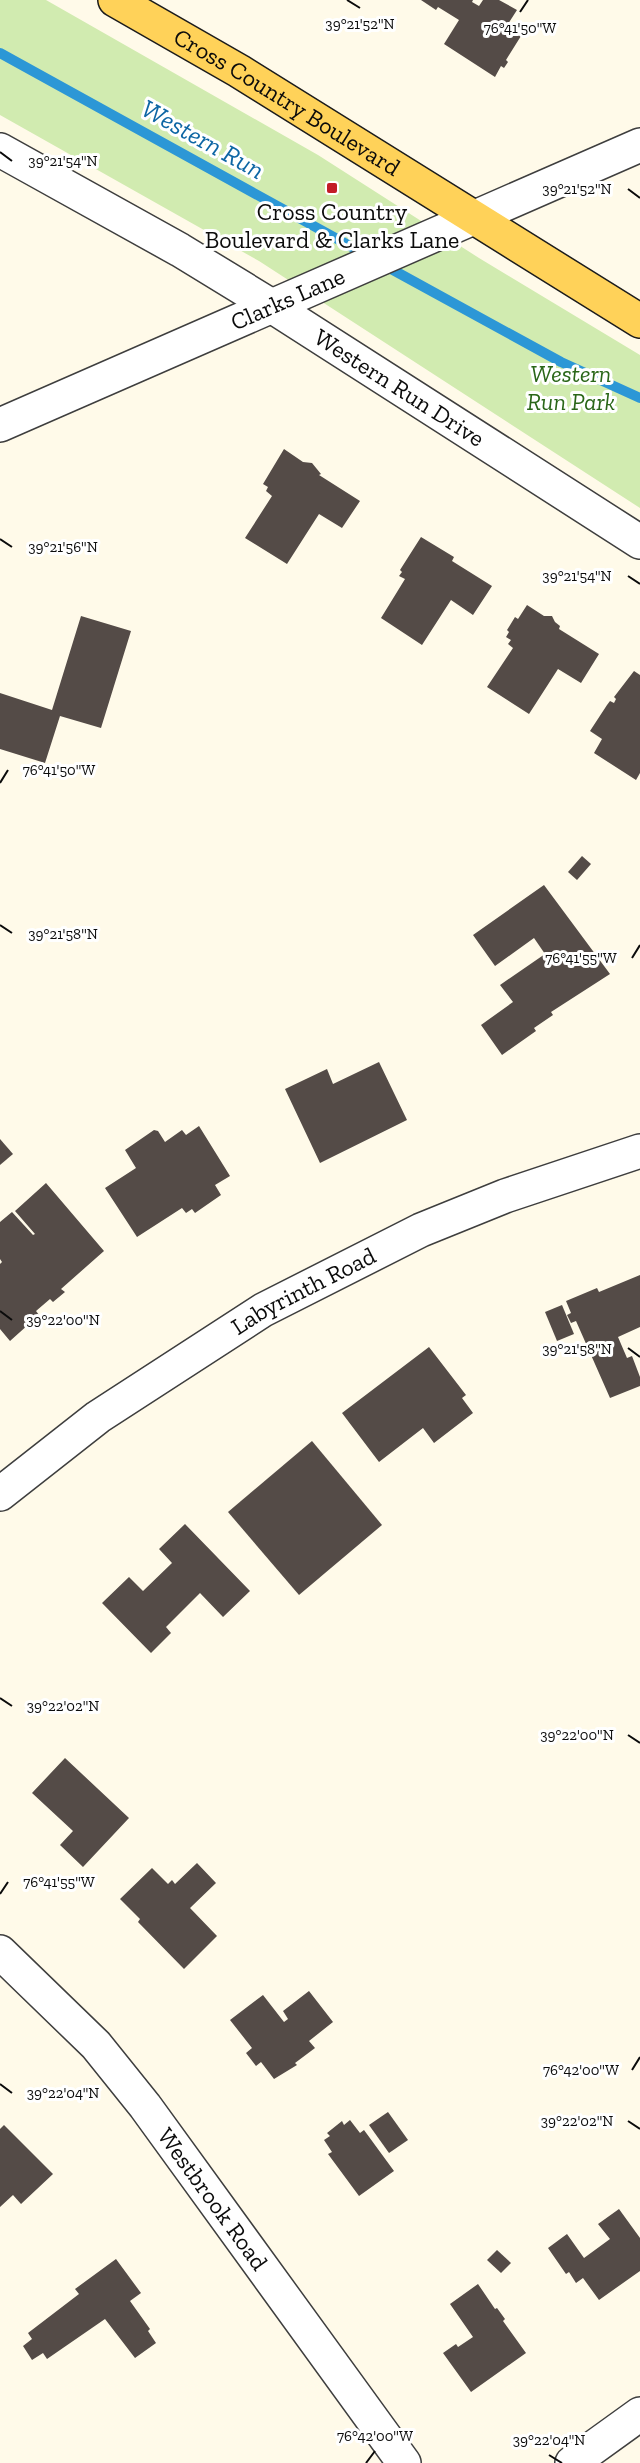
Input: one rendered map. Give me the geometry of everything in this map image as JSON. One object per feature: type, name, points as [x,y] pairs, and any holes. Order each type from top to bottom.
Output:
[{"type":"main road","name":"Cross Country Boulevard","points":[[115,0],[239,71],[640,321]]},
{"type":"street","name":"Clarks Lane","points":[[0,425],[640,145]]},
{"type":"street","name":"Western Run Drive","points":[[0,150],[188,255],[270,305],[640,542]]},
{"type":"street","name":"Labyrinth Road","points":[[0,1494],[98,1417],[273,1305],[421,1230],[505,1196],[640,1151]]},
{"type":"street","name":"Westbrook Road","points":[[0,1952],[96,2044],[145,2106],[404,2463]]},
{"type":"street","points":[[572,2463],[640,2414]]},
{"type":"green space","name":"Western Run Park","points":[[0,0],[46,0],[318,155],[479,258],[640,355],[640,508],[259,261],[0,115]]},
{"type":"building","points":[[421,0],[473,0],[472,2],[479,6],[483,0],[499,0],[517,10],[506,27],[521,36],[506,60],[508,62],[504,68],[501,66],[495,77],[444,44],[459,20],[438,7],[436,10]]},
{"type":"building","points":[[284,449],[303,462],[312,463],[321,474],[319,475],[360,501],[342,528],[319,514],[287,564],[245,538],[272,496],[266,491],[268,487],[263,484]]},
{"type":"building","points":[[421,537],[454,557],[452,561],[492,586],[473,615],[451,600],[422,645],[381,618],[405,579],[399,576],[402,572],[400,570]]},
{"type":"building","points":[[527,605],[544,616],[552,616],[560,626],[559,629],[599,654],[581,683],[558,669],[529,714],[487,687],[513,648],[508,644],[511,640],[506,637],[509,632],[507,630],[515,617],[518,619]]},
{"type":"building","points":[[81,616],[131,631],[101,728],[60,716],[45,763],[0,749],[0,693],[52,710]]},
{"type":"building","points":[[634,671],[640,675],[640,773],[636,780],[594,753],[602,739],[590,731],[610,701],[614,703],[616,699],[614,697]]},
{"type":"building","points":[[582,856],[591,864],[577,880],[568,872]]},
{"type":"building","points":[[544,885],[610,974],[551,1012],[553,1015],[534,1028],[536,1031],[502,1055],[481,1025],[513,1002],[500,985],[545,954],[534,938],[495,966],[473,935]]},
{"type":"building","points":[[379,1062],[407,1120],[320,1163],[285,1089],[327,1069],[333,1084]]},
{"type":"building","points":[[199,1126],[230,1176],[215,1185],[221,1195],[195,1213],[192,1209],[186,1213],[182,1208],[137,1237],[105,1188],[136,1168],[125,1150],[154,1130],[158,1131],[165,1142],[182,1130],[186,1135]]},
{"type":"building","points":[[0,1139],[13,1154],[0,1165]]},
{"type":"building","points":[[46,1183],[104,1251],[61,1289],[65,1292],[53,1302],[50,1299],[36,1311],[39,1315],[10,1341],[0,1329],[0,1264],[2,1262],[0,1259],[0,1222],[12,1212],[33,1235],[35,1234],[15,1211]]},
{"type":"building","points":[[640,1275],[640,1327],[618,1337],[627,1358],[632,1356],[640,1377],[640,1386],[610,1398],[576,1321],[571,1323],[567,1315],[571,1313],[566,1301],[597,1288],[599,1292]]},
{"type":"building","points":[[562,1305],[574,1334],[557,1341],[545,1312]]},
{"type":"building","points":[[429,1347],[466,1395],[462,1398],[473,1413],[434,1443],[423,1428],[379,1462],[342,1413]]},
{"type":"building","points":[[312,1441],[382,1525],[299,1595],[228,1512]]},
{"type":"building","points":[[185,1524],[250,1591],[223,1617],[200,1593],[166,1627],[171,1633],[151,1653],[102,1603],[129,1577],[143,1591],[172,1563],[159,1549]]},
{"type":"building","points":[[65,1758],[129,1818],[83,1867],[60,1845],[73,1831],[32,1793]]},
{"type":"building","points":[[197,1863],[216,1883],[190,1908],[217,1936],[184,1969],[138,1922],[140,1919],[120,1899],[152,1868],[168,1884],[172,1880],[175,1884]]},
{"type":"building","points":[[309,1991],[333,2022],[309,2041],[315,2048],[295,2063],[297,2065],[274,2079],[261,2062],[256,2066],[246,2053],[252,2048],[230,2020],[263,1995],[284,2022],[288,2019],[283,2011]]},
{"type":"building","points":[[388,2112],[408,2140],[389,2153],[369,2125]]},
{"type":"building","points":[[350,2120],[360,2133],[364,2130],[394,2171],[359,2196],[328,2154],[332,2152],[324,2140],[330,2136],[327,2133],[342,2121],[344,2125]]},
{"type":"building","points":[[4,2125],[53,2174],[21,2204],[13,2195],[0,2207],[0,2129]]},
{"type":"building","points":[[619,2209],[640,2238],[640,2271],[599,2300],[583,2278],[576,2283],[569,2272],[566,2274],[548,2248],[567,2234],[584,2258],[610,2239],[598,2224]]},
{"type":"building","points":[[497,2250],[511,2263],[501,2273],[487,2260]]},
{"type":"building","points":[[116,2259],[141,2293],[130,2301],[150,2329],[148,2331],[156,2343],[135,2358],[105,2319],[47,2359],[43,2353],[32,2360],[23,2346],[32,2339],[28,2333],[79,2294],[75,2289]]},
{"type":"building","points":[[478,2284],[495,2309],[497,2308],[505,2319],[503,2321],[526,2353],[471,2392],[443,2353],[456,2344],[458,2347],[473,2337],[450,2304]]},
{"type":"waterway","name":"Western Run","points":[[0,53],[368,256]]},
{"type":"waterway","name":"Western Run","points":[[382,264],[561,362],[640,398]]},
{"type":"place","name":"Cross Country Boulevard & Clarks Lane","points":[[332,188]]}]
